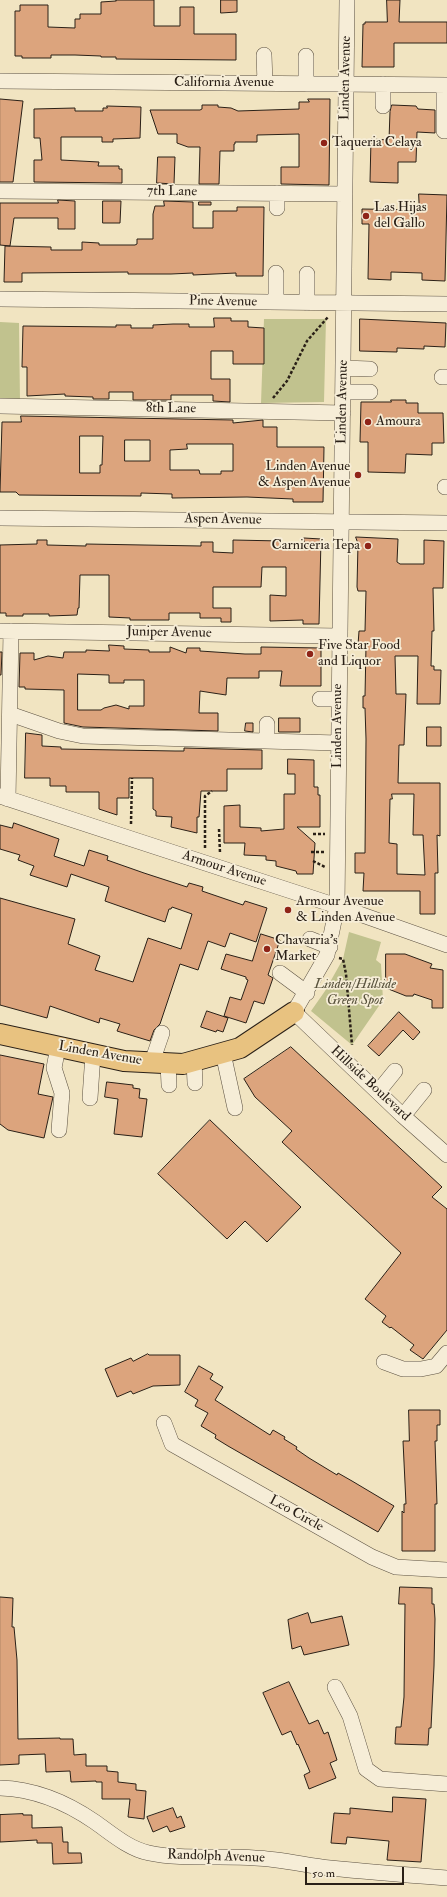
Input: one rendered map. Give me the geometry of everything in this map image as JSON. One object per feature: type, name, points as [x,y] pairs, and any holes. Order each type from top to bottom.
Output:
[{"type":"main road","name":"Linden Avenue","points":[[0,1034],[124,1061],[183,1064],[240,1048],[294,1012]]},
{"type":"street","name":"Linden Avenue","points":[[294,1012],[328,951],[337,906],[339,636],[342,522],[348,486],[343,413],[346,0]]},
{"type":"street","points":[[264,54],[264,83]]},
{"type":"street","points":[[306,56],[306,84]]},
{"type":"street","name":"California Avenue","points":[[0,82],[446,85]]},
{"type":"street","points":[[383,84],[383,106]]},
{"type":"street","points":[[444,131],[446,85]]},
{"type":"street","name":"7th Lane","points":[[0,191],[277,200],[310,200],[345,194]]},
{"type":"street","points":[[276,273],[276,302]]},
{"type":"street","points":[[307,274],[307,303]]},
{"type":"street","name":"Pine Avenue","points":[[0,299],[447,304]]},
{"type":"street","points":[[343,368],[370,369]]},
{"type":"street","points":[[343,392],[370,392]]},
{"type":"street","name":"8th Lane","points":[[0,406],[343,413]]},
{"type":"street","name":"Aspen Avenue","points":[[0,518],[447,523]]},
{"type":"street","points":[[4,798],[10,714],[5,631]]},
{"type":"street","name":"Juniper Avenue","points":[[5,631],[339,636]]},
{"type":"street","points":[[320,699],[338,699]]},
{"type":"street","points":[[10,714],[59,731],[83,736],[338,742]]},
{"type":"street","points":[[267,724],[267,741]]},
{"type":"street","name":"Armour Avenue","points":[[4,798],[337,906],[447,945]]},
{"type":"street","points":[[310,939],[328,951]]},
{"type":"street","points":[[280,973],[306,992]]},
{"type":"street","name":"Hillside Boulevard","points":[[294,1012],[403,1116],[447,1154]]},
{"type":"street","points":[[162,1033],[160,1063],[169,1085]]},
{"type":"street","points":[[58,1047],[54,1068],[62,1089],[60,1130]]},
{"type":"street","points":[[223,1053],[235,1108]]},
{"type":"street","points":[[90,1098],[93,1054]]},
{"type":"street","points":[[194,1060],[195,1083]]},
{"type":"street","points":[[378,1092],[395,1071]]},
{"type":"street","points":[[403,1116],[424,1090]]},
{"type":"street","points":[[384,1362],[403,1369],[421,1369],[436,1366],[447,1353]]},
{"type":"street","name":"Leo Circle","points":[[164,1423],[172,1444],[372,1557],[396,1567],[447,1570]]},
{"type":"street","points":[[335,1687],[350,1716],[366,1769],[380,1779],[447,1784]]},
{"type":"street","name":"Randolph Avenue","points":[[0,1788],[25,1790],[49,1796],[73,1807],[129,1846],[149,1853],[169,1856],[237,1856],[329,1868],[447,1878]]},
{"type":"path","points":[[254,411],[270,401],[288,381],[307,341],[324,320],[344,303]]},
{"type":"path","points":[[130,839],[132,778]]},
{"type":"path","points":[[205,863],[205,796],[212,791]]},
{"type":"path","points":[[219,829],[220,868]]},
{"type":"path","points":[[328,951],[342,959],[346,974],[352,1044]]},
{"type":"green space","points":[[264,319],[326,319],[324,402],[261,403]]},
{"type":"green space","points":[[0,322],[19,323],[20,402],[0,401]]},
{"type":"green space","name":"Linden/Hillside Green Spot","points":[[349,932],[381,942],[376,960],[381,964],[383,1000],[352,1045],[311,1011],[325,991],[343,959]]},
{"type":"building","points":[[116,0],[154,0],[154,26],[180,26],[180,7],[194,7],[194,34],[236,34],[236,60],[116,59],[116,57],[75,55],[51,55],[51,58],[22,58],[22,56],[15,56],[15,11],[20,11],[20,5],[48,5],[48,27],[75,28],[75,19],[80,19],[80,14],[101,14],[101,2]]},
{"type":"building","points":[[221,0],[237,0],[237,12],[221,13]]},
{"type":"building","points":[[387,0],[400,0],[399,22],[447,22],[447,43],[394,43],[394,67],[362,67],[363,24],[365,24],[365,22],[387,22]]},
{"type":"building","points":[[0,99],[23,101],[13,182],[0,182]]},
{"type":"building","points":[[308,99],[330,99],[329,185],[281,184],[281,167],[299,167],[299,134],[257,135],[257,142],[235,142],[234,151],[220,151],[219,184],[199,184],[200,147],[188,147],[177,143],[177,134],[158,134],[150,110],[200,110],[202,109],[202,105],[218,105],[218,107],[231,108],[238,111],[299,109],[299,102],[309,102]]},
{"type":"building","points":[[392,105],[416,106],[418,109],[435,110],[435,133],[417,132],[416,162],[398,162],[398,183],[370,182],[371,139],[389,140],[390,112]]},
{"type":"building","points":[[107,106],[141,107],[140,138],[113,139],[113,142],[102,142],[102,137],[61,137],[61,160],[99,162],[98,166],[119,166],[119,169],[122,169],[122,183],[34,182],[34,160],[42,160],[40,138],[34,138],[34,109],[75,108],[75,111],[103,111],[103,108],[107,108]]},
{"type":"building","points":[[158,157],[175,157],[174,184],[157,183]]},
{"type":"building","points":[[419,194],[447,195],[445,281],[422,280],[422,273],[391,272],[391,280],[368,279],[369,224],[362,224],[362,209],[419,210]]},
{"type":"building","points":[[58,200],[75,201],[75,229],[58,229],[58,218],[14,218],[10,246],[0,245],[0,203],[58,203]]},
{"type":"building","points":[[103,201],[121,201],[120,223],[103,223]]},
{"type":"building","points":[[164,201],[193,202],[193,228],[213,228],[213,211],[237,211],[237,207],[264,207],[263,276],[236,276],[236,273],[193,275],[193,273],[128,274],[128,272],[22,273],[22,282],[4,282],[5,246],[51,247],[51,250],[82,250],[82,242],[99,243],[99,245],[135,245],[137,244],[137,239],[153,239],[153,214],[155,206],[164,206]]},
{"type":"building","points":[[199,202],[211,202],[211,205],[199,205]]},
{"type":"building","points":[[214,318],[231,318],[231,321],[248,321],[248,327],[264,328],[264,364],[233,364],[233,351],[211,351],[211,379],[230,379],[230,402],[213,401],[213,395],[171,395],[171,400],[133,400],[133,392],[109,392],[109,399],[65,396],[65,394],[27,396],[27,367],[22,367],[23,326],[116,327],[116,325],[131,325],[131,328],[153,328],[153,325],[189,324],[189,327],[214,327]]},
{"type":"building","points":[[360,319],[446,323],[445,347],[424,346],[424,349],[397,348],[397,352],[360,351]]},
{"type":"building","points":[[391,400],[406,400],[406,403],[418,403],[418,413],[443,413],[444,443],[432,443],[432,455],[406,454],[405,473],[368,472],[368,442],[360,442],[361,402],[391,402]]},
{"type":"building","points":[[21,416],[233,420],[233,423],[263,420],[263,427],[277,427],[277,447],[324,447],[323,502],[293,502],[293,499],[247,497],[172,498],[172,494],[141,493],[141,496],[19,495],[16,492],[0,492],[2,422],[21,422]],"holes":[[[80,436],[103,436],[102,465],[100,465],[100,473],[80,473]],[[125,440],[150,440],[150,461],[125,461]],[[187,444],[233,444],[233,471],[221,471],[221,474],[200,474],[199,470],[170,470],[170,450],[187,449]]]},
{"type":"building","points":[[356,537],[398,539],[397,562],[400,564],[424,564],[424,540],[444,541],[443,588],[433,588],[434,631],[432,631],[431,666],[434,666],[434,670],[441,670],[440,704],[417,704],[418,656],[395,656],[396,694],[406,694],[404,745],[399,745],[398,783],[440,783],[440,836],[437,835],[438,873],[435,873],[435,914],[420,914],[420,891],[363,891],[364,873],[355,873],[355,853],[365,853],[366,739],[363,696],[365,696],[366,646],[358,645],[359,631],[365,631],[366,591],[358,591],[357,587],[358,544]],"holes":[[[392,794],[414,794],[413,835],[423,835],[425,875],[397,874],[397,844],[389,843],[390,799],[392,799]]]},
{"type":"building","points":[[304,538],[321,539],[319,624],[303,624],[303,620],[270,621],[270,595],[286,596],[286,567],[262,567],[261,587],[213,587],[213,608],[231,608],[231,622],[221,622],[221,618],[200,618],[200,613],[169,613],[169,620],[130,620],[130,618],[109,617],[109,575],[80,575],[79,608],[77,615],[49,616],[49,614],[23,614],[23,616],[6,616],[6,613],[0,613],[0,545],[37,544],[37,540],[47,540],[47,545],[86,546],[86,544],[201,546],[201,542],[213,542],[213,552],[233,553],[233,540],[281,541],[282,544],[304,543]]},
{"type":"building","points":[[109,645],[124,646],[124,649],[149,650],[149,652],[170,652],[170,647],[186,653],[187,648],[200,648],[200,651],[245,654],[261,654],[261,647],[321,648],[321,686],[280,686],[282,671],[259,671],[259,678],[227,678],[226,695],[200,691],[199,713],[218,713],[218,731],[83,727],[64,723],[64,690],[25,689],[25,687],[19,687],[20,653],[34,653],[34,660],[48,656],[63,658],[64,652],[86,652],[86,650],[109,651]],"holes":[[[78,674],[109,675],[109,683],[124,683],[124,680],[144,680],[144,706],[129,706],[129,709],[116,705],[101,710],[78,710]]]},
{"type":"building","points":[[0,652],[2,652],[1,675],[0,675]]},
{"type":"building","points":[[279,718],[300,718],[300,732],[279,732]]},
{"type":"building","points":[[246,723],[253,723],[253,732],[245,731]]},
{"type":"building","points":[[427,727],[441,727],[441,746],[427,746]]},
{"type":"building","points":[[26,733],[42,735],[42,746],[61,747],[61,749],[184,751],[184,748],[262,750],[262,769],[227,769],[227,791],[201,791],[199,817],[197,817],[197,833],[171,827],[172,817],[156,816],[156,811],[153,809],[153,778],[129,778],[129,798],[117,798],[117,815],[99,809],[99,792],[66,792],[66,786],[50,786],[50,778],[25,778]]},
{"type":"building","points":[[288,759],[314,760],[314,787],[318,787],[318,795],[320,795],[320,827],[297,827],[315,843],[313,874],[297,874],[296,871],[276,866],[276,861],[266,860],[266,856],[244,855],[245,843],[224,843],[224,806],[240,805],[240,827],[261,828],[261,831],[284,829],[284,794],[295,794],[295,774],[288,774]]},
{"type":"building","points":[[14,823],[59,839],[54,856],[84,866],[89,850],[108,856],[107,860],[144,873],[187,887],[189,883],[203,887],[202,891],[243,905],[245,901],[267,908],[256,942],[230,933],[225,947],[208,941],[198,970],[180,964],[160,1024],[154,1030],[150,1041],[117,1031],[120,1024],[100,1018],[99,1023],[50,1006],[47,1018],[0,1005],[0,898],[75,919],[68,944],[100,956],[95,970],[133,982],[148,938],[181,949],[192,914],[172,907],[169,909],[165,922],[105,901],[109,887],[71,874],[67,887],[30,875],[34,866],[18,860],[20,855],[0,849],[0,825],[12,828]]},
{"type":"building","points":[[261,934],[280,940],[268,975],[273,978],[264,1004],[254,1001],[246,1023],[224,1016],[230,997],[241,1000],[248,980],[246,977],[221,969],[226,954],[252,961]]},
{"type":"building","points":[[386,954],[405,954],[432,964],[430,968],[443,970],[443,1008],[432,1008],[432,1000],[414,994],[413,996],[406,996],[386,988]]},
{"type":"building","points":[[207,1011],[228,1018],[223,1032],[217,1030],[216,1032],[201,1027]]},
{"type":"building","points":[[399,1012],[420,1032],[413,1040],[403,1030],[379,1056],[368,1046]]},
{"type":"building","points":[[291,1047],[442,1187],[432,1197],[447,1209],[447,1330],[423,1359],[410,1350],[414,1345],[382,1322],[386,1316],[365,1299],[401,1253],[282,1142],[292,1131],[255,1097],[244,1079]]},
{"type":"building","points":[[0,1055],[44,1064],[38,1094],[53,1097],[44,1138],[8,1130],[0,1124]]},
{"type":"building","points":[[107,1082],[133,1085],[133,1088],[140,1089],[139,1098],[147,1099],[142,1137],[114,1134],[118,1099],[105,1097]]},
{"type":"building","points":[[210,1120],[301,1207],[267,1242],[245,1221],[227,1239],[158,1174]]},
{"type":"building","points":[[148,1354],[180,1355],[180,1385],[153,1386],[133,1394],[131,1391],[117,1397],[105,1369],[131,1358],[133,1361]]},
{"type":"building","points":[[199,1366],[213,1374],[210,1379],[223,1387],[215,1400],[270,1435],[273,1430],[285,1437],[284,1439],[297,1447],[296,1449],[309,1458],[394,1506],[378,1532],[228,1446],[215,1438],[216,1435],[201,1426],[208,1413],[195,1406],[198,1400],[185,1392]]},
{"type":"building","points":[[409,1410],[440,1410],[440,1425],[437,1425],[437,1441],[435,1441],[437,1504],[435,1504],[435,1551],[402,1551],[402,1511],[404,1513],[404,1504],[406,1504],[403,1441],[409,1441]]},
{"type":"building","points":[[400,1587],[432,1588],[432,1604],[434,1604],[435,1619],[434,1666],[431,1728],[429,1728],[428,1745],[395,1744],[396,1727],[401,1727],[404,1697],[405,1604],[399,1604]]},
{"type":"building","points":[[0,1597],[13,1598],[12,1627],[14,1627],[17,1660],[18,1739],[73,1739],[74,1755],[86,1754],[86,1766],[107,1766],[107,1771],[118,1772],[118,1782],[136,1784],[136,1790],[146,1791],[144,1819],[128,1817],[130,1799],[102,1799],[102,1782],[71,1782],[70,1771],[46,1772],[45,1754],[19,1755],[19,1764],[0,1765]]},
{"type":"building","points":[[308,1613],[311,1623],[342,1616],[349,1645],[304,1655],[301,1646],[292,1649],[288,1620]]},
{"type":"building","points":[[289,1682],[309,1724],[318,1720],[324,1734],[328,1732],[337,1760],[330,1763],[336,1778],[309,1789],[304,1775],[310,1772],[298,1744],[297,1745],[291,1731],[282,1735],[263,1693]]},
{"type":"building","points":[[393,1797],[426,1799],[421,1862],[387,1860],[389,1841],[347,1837],[346,1844],[331,1843],[334,1813],[350,1814],[350,1808],[392,1812]]},
{"type":"building","points":[[173,1808],[177,1818],[181,1816],[185,1827],[170,1832],[167,1826],[153,1832],[147,1817]]},
{"type":"building","points":[[0,1815],[32,1815],[32,1828],[62,1827],[63,1842],[68,1842],[68,1853],[81,1853],[82,1863],[53,1864],[52,1843],[37,1843],[37,1840],[0,1842]]},
{"type":"place","name":"Taqueria Celaya","points":[[324,143]]},
{"type":"place","name":"Las Hijas del Gallo","points":[[366,216]]},
{"type":"place","name":"Amoura","points":[[368,422]]},
{"type":"place","name":"Linden Avenue & Aspen Avenue","points":[[358,475]]},
{"type":"place","name":"Carniceria Tepa","points":[[368,546]]},
{"type":"place","name":"Five Star Food and Liquor","points":[[310,654]]},
{"type":"place","name":"Armour Avenue & Linden Avenue","points":[[288,910]]},
{"type":"place","name":"Chavarria's Market","points":[[267,949]]}]
